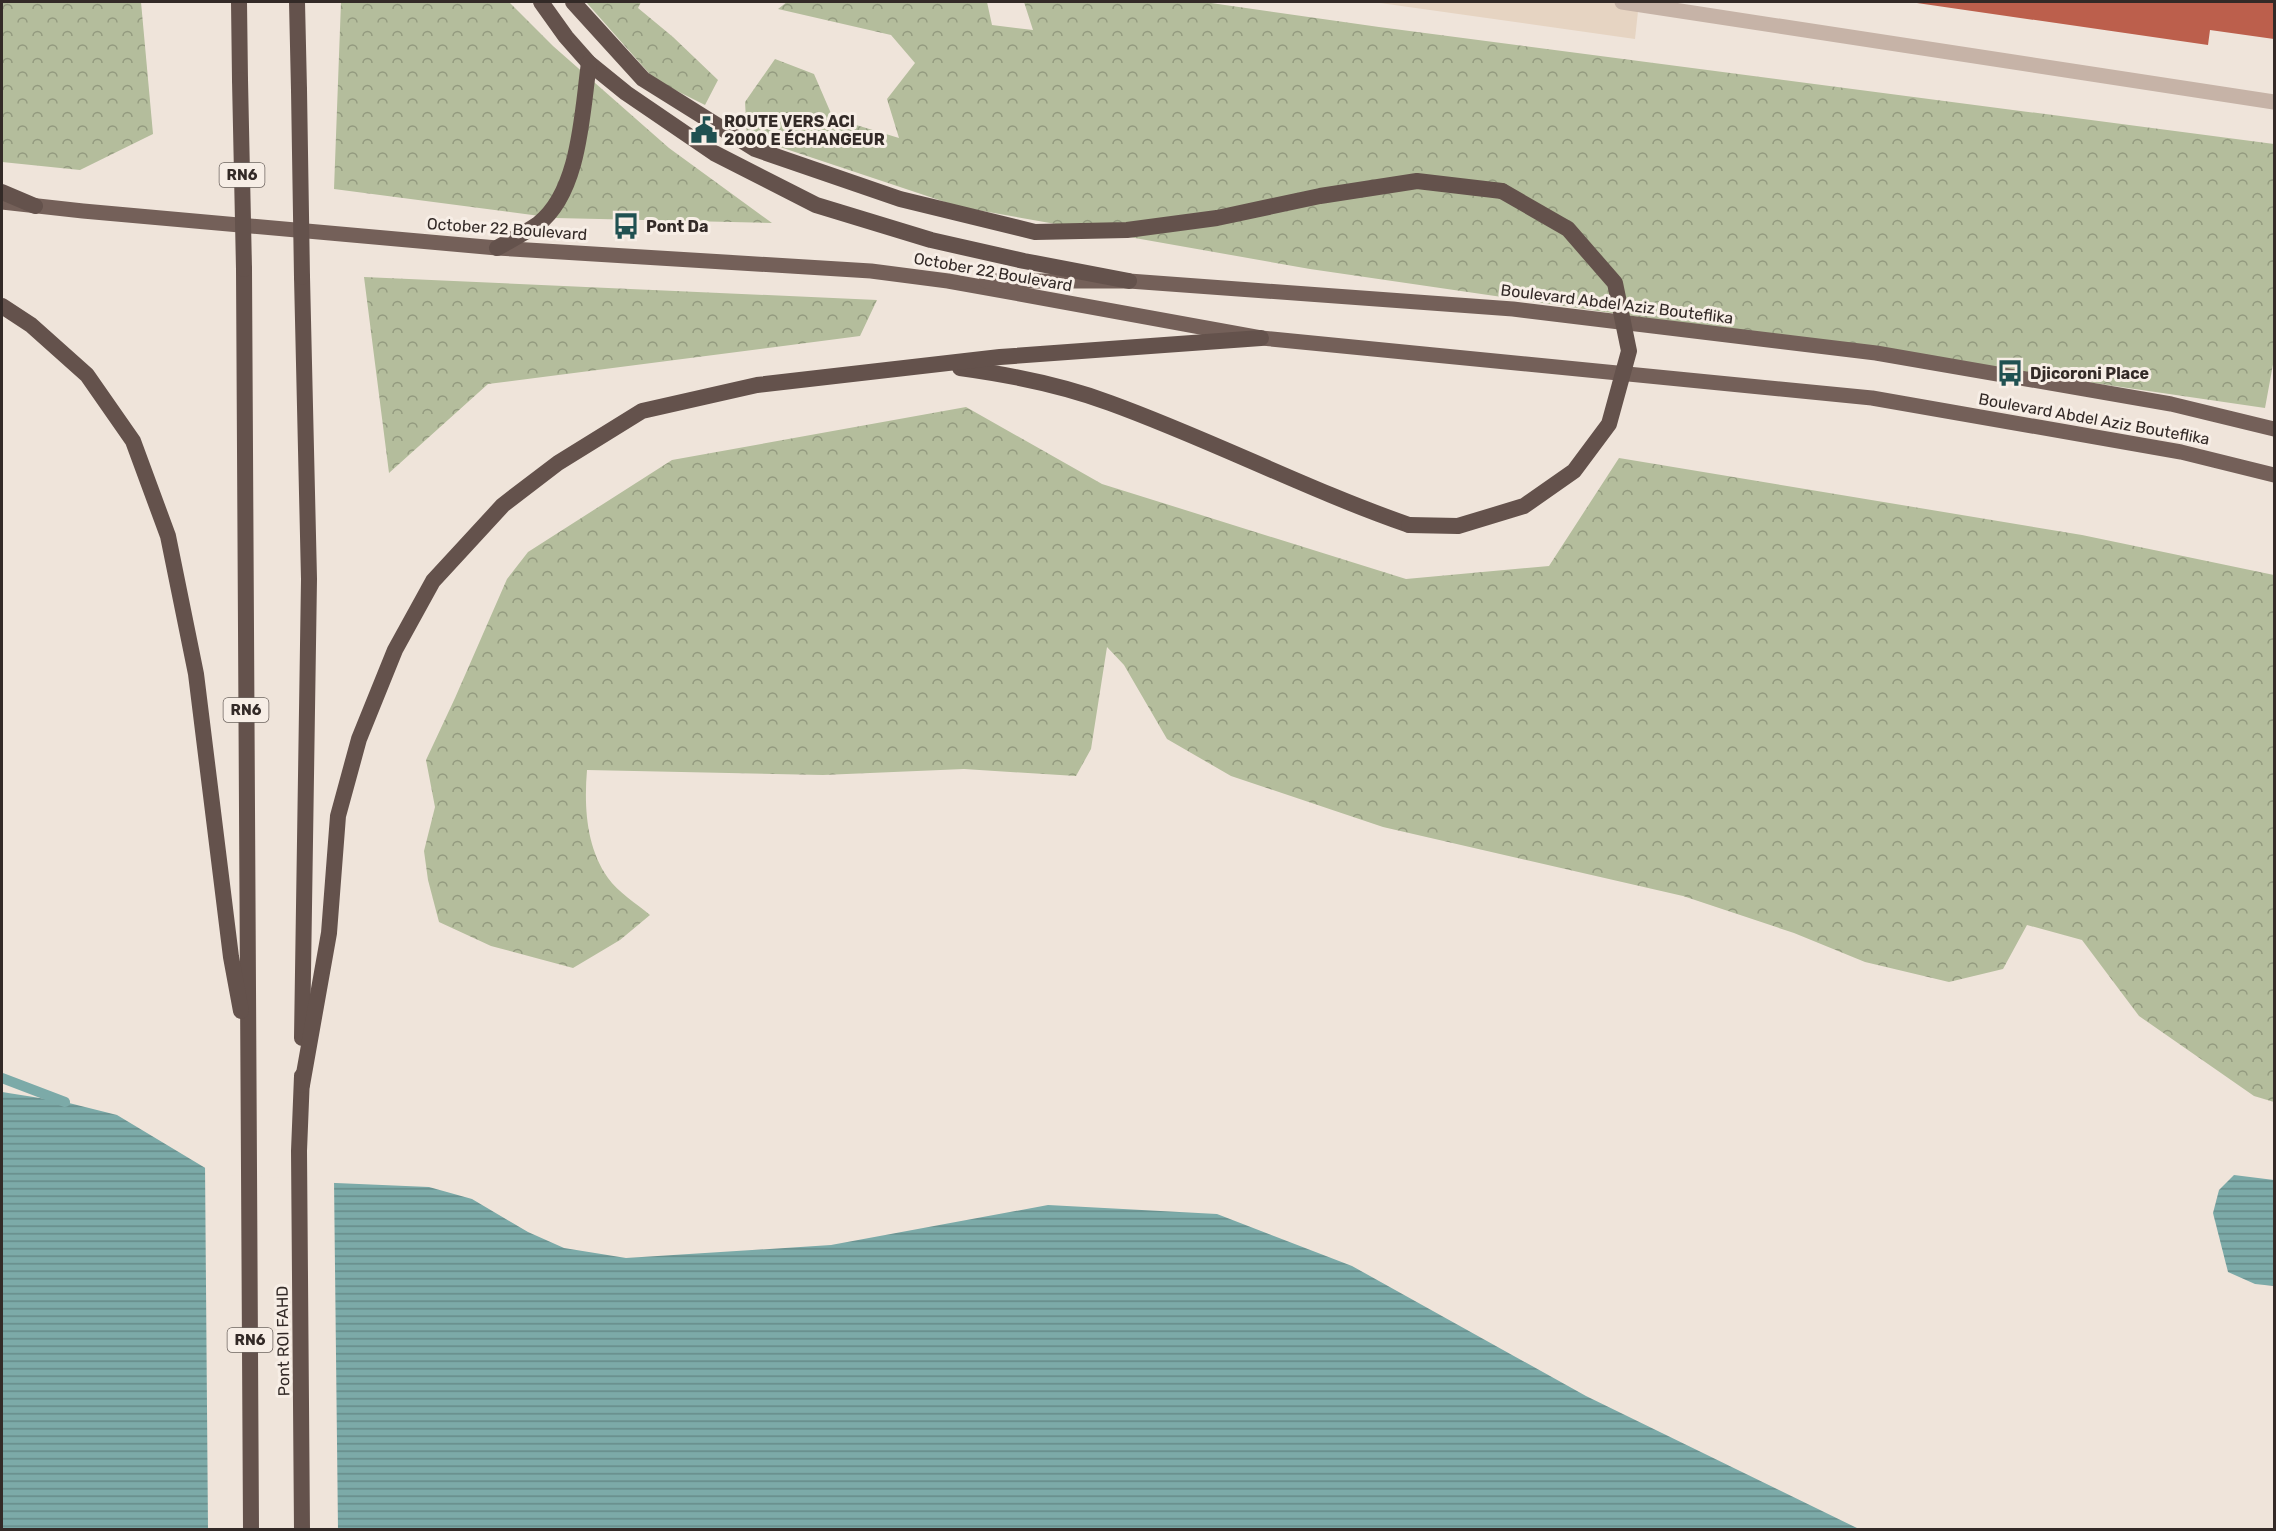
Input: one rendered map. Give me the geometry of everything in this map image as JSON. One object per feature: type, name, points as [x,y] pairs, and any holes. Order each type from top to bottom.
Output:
[{"type":"highway","points":[[227,2],[240,74]]},
{"type":"highway","name":"RN6","points":[[239,2],[243,269],[251,1530]]},
{"type":"highway","points":[[297,2],[309,579],[302,1085]]},
{"type":"highway","points":[[541,2],[566,37],[589,63],[626,93],[714,153],[816,205],[931,240],[1129,281]]},
{"type":"highway","points":[[573,2],[643,79],[755,148],[900,199],[1035,232],[1127,230],[1217,218],[1320,196],[1417,181],[1502,191],[1568,229],[1615,283],[1629,351],[1609,424],[1574,471],[1524,506],[1458,526],[1409,525],[1359,507],[1109,402],[1016,376],[938,364]]},
{"type":"highway","points":[[497,248],[539,223],[560,198],[575,160],[589,63]]},
{"type":"highway","points":[[2,192],[34,206]]},
{"type":"highway","points":[[2,306],[31,325],[87,375],[133,441],[168,536],[196,674],[231,957],[249,1053]]},
{"type":"highway","points":[[302,1085],[328,933],[338,816],[359,739],[395,650],[433,581],[502,505],[558,463],[642,411],[758,385],[1000,357],[1261,338]]},
{"type":"highway","name":"Pont ROI FAHD","points":[[302,1085],[299,1151],[302,1530]]},
{"type":"main road","name":"October 22 Boulevard","points":[[2,202],[497,248],[871,271],[948,281],[1261,338]]},
{"type":"main road","name":"Boulevard Abdel Aziz Bouteflika","points":[[948,281],[1129,281],[1513,309],[1876,353],[2171,404],[2274,429]]},
{"type":"main road","name":"Boulevard Abdel Aziz Bouteflika","points":[[1261,338],[1872,398],[2181,452],[2274,475]]},
{"type":"lane","points":[[1622,2],[2274,102]]},
{"type":"green space","points":[[2,2],[141,2],[153,134],[80,170],[2,162]]},
{"type":"green space","points":[[341,2],[509,2],[553,46],[669,148],[772,223],[555,218],[334,189]]},
{"type":"green space","points":[[586,2],[641,2],[638,8],[673,37],[718,80],[705,105],[655,80]]},
{"type":"green space","points":[[787,2],[987,2],[992,25],[1033,30],[1024,2],[1204,2],[2274,144],[2274,359],[2265,408],[1310,269],[960,207],[747,136],[745,102],[775,59],[814,74],[833,118],[899,138],[887,99],[915,63],[891,35],[778,9]]},
{"type":"green space","points":[[364,277],[877,300],[860,336],[488,384],[389,473]]},
{"type":"green space","points":[[966,407],[1102,484],[1406,579],[1549,566],[1619,458],[2082,535],[2274,575],[2274,1102],[2254,1096],[2139,1016],[2082,940],[2027,925],[2003,969],[1949,982],[1865,962],[1794,933],[1683,896],[1383,827],[1231,776],[1167,739],[1124,665],[1107,647],[1091,749],[1076,776],[964,769],[823,775],[587,770],[588,826],[595,853],[612,883],[650,915],[620,940],[573,968],[491,946],[439,922],[428,880],[424,851],[435,807],[426,760],[507,579],[528,552],[672,460]]},
{"type":"shaded area","points":[[1373,2],[1639,2],[1635,39]]},
{"type":"water","points":[[2,1092],[65,1102],[117,1115],[222,1178],[429,1187],[472,1199],[528,1232],[564,1248],[626,1258],[831,1245],[1048,1205],[1217,1214],[1352,1266],[1586,1396],[1859,1529],[2,1529]]},
{"type":"water","points":[[2234,1175],[2274,1180],[2274,1286],[2255,1284],[2228,1272],[2213,1213],[2219,1190]]},
{"type":"pier","points":[[205,1164],[222,1175],[334,1180],[338,1529],[208,1529]]},
{"type":"building","points":[[1910,2],[2274,2],[2274,39],[2210,30],[2208,45]]},
{"type":"waterway","points":[[2,1078],[65,1102]]},
{"type":"place","name":"ROUTE VERS ACI 2000 E ÉCHANGEUR","points":[[704,130]]},
{"type":"place","name":"Pont Da","points":[[626,226]]},
{"type":"place","name":"Djicoroni Place","points":[[2010,373]]}]
